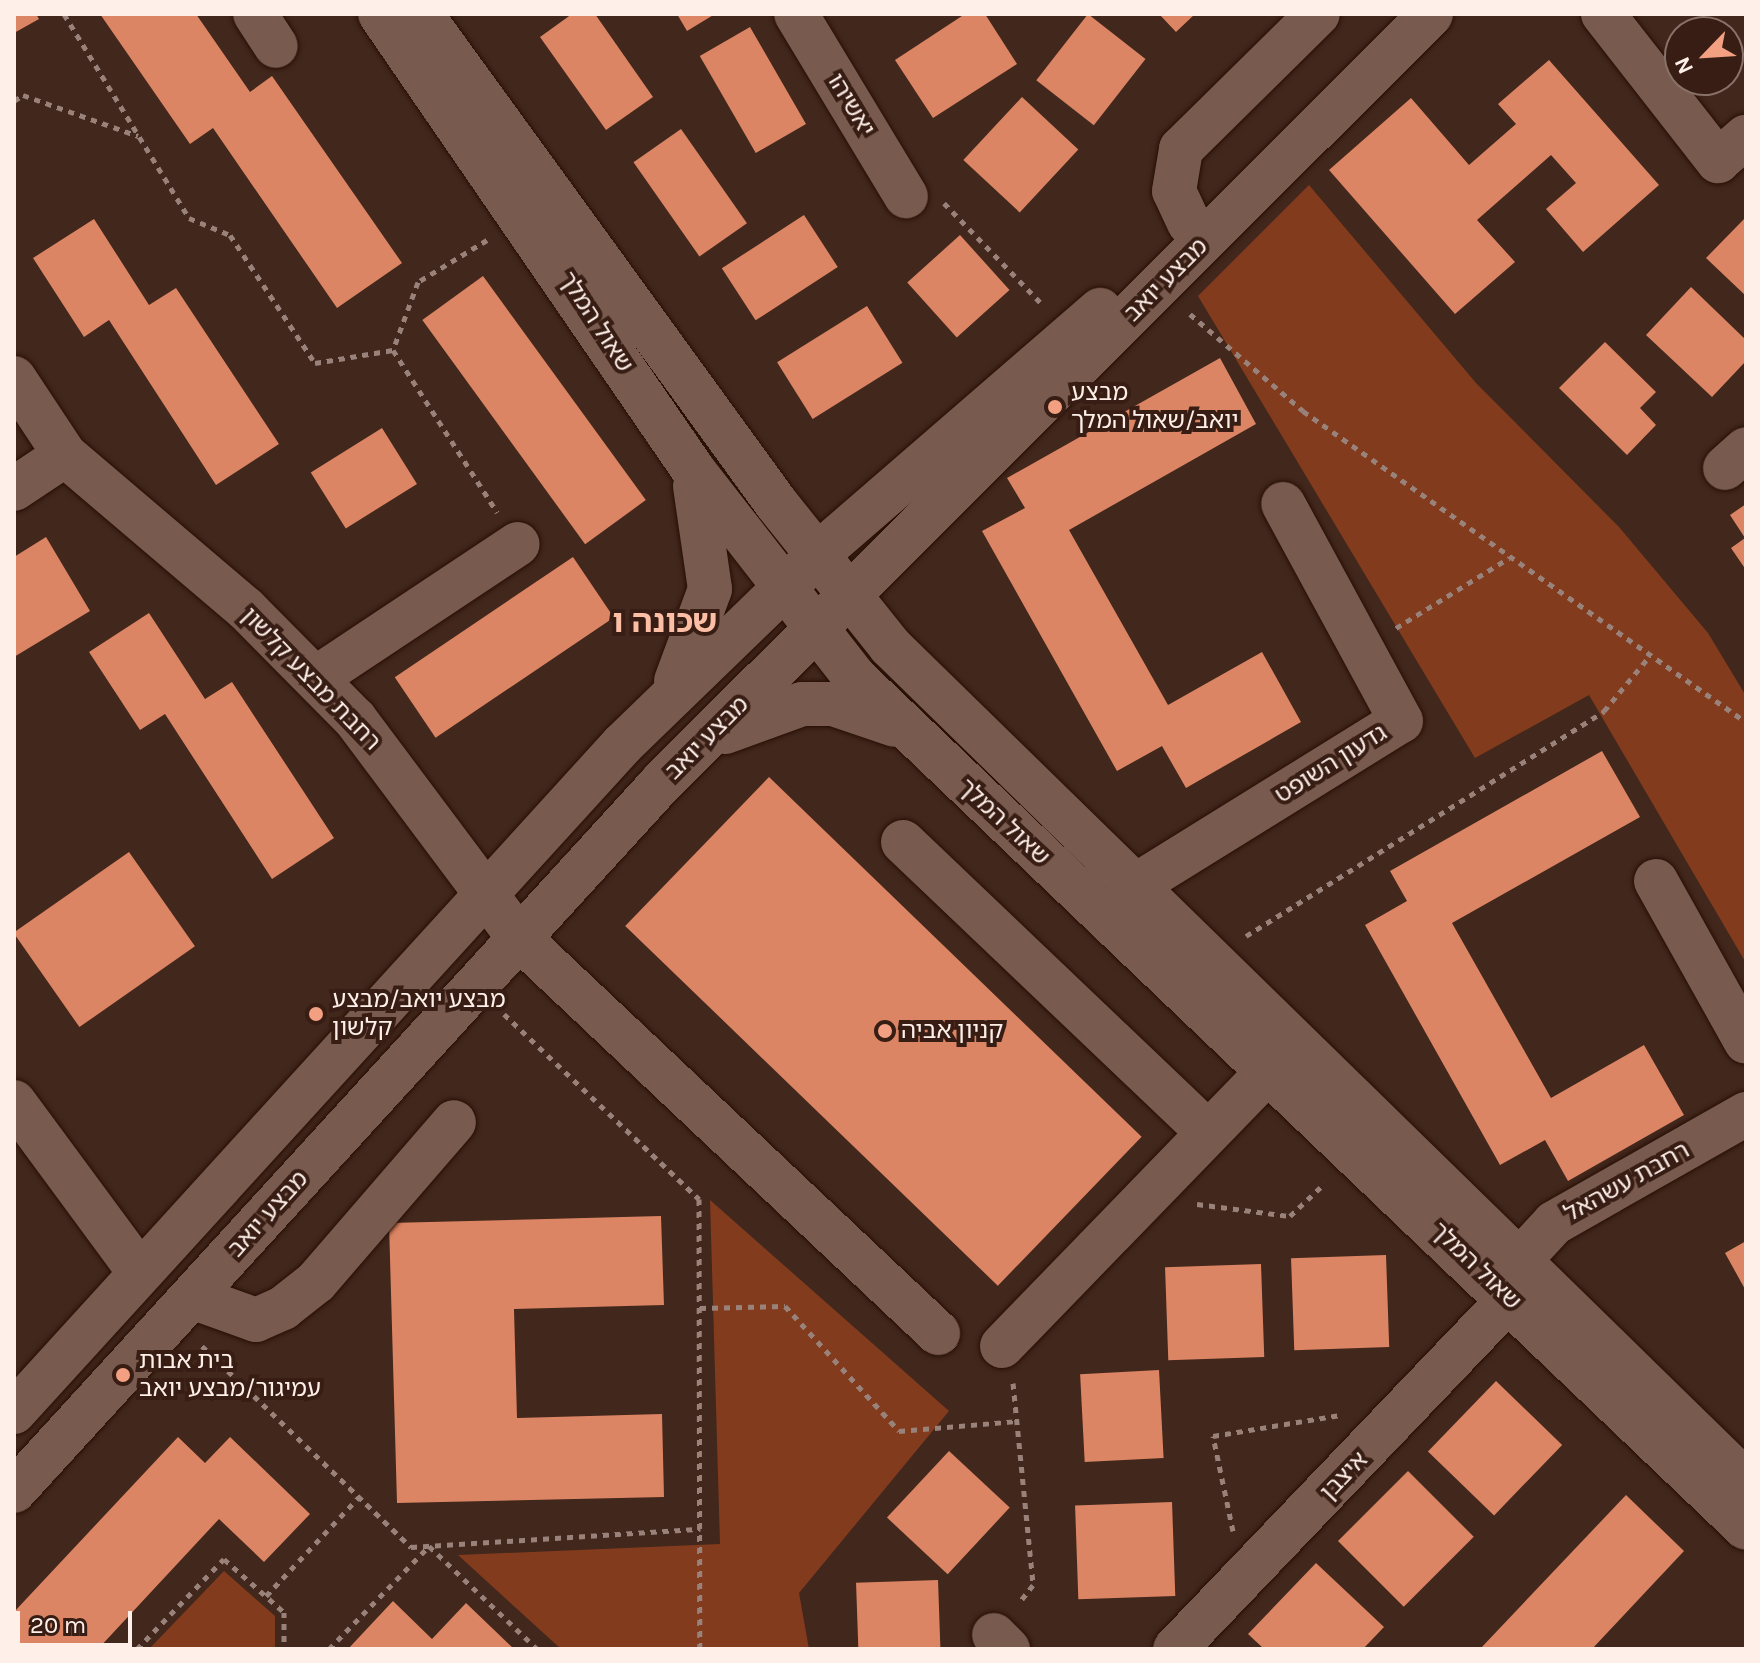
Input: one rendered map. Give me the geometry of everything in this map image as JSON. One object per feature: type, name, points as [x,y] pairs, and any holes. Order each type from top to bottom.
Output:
[{"type":"street","name":"שאול המלך","points":[[380,14],[525,216],[684,456],[782,591],[911,734],[1358,1152],[1514,1280],[1746,1482]]},
{"type":"street","name":"שאול המלך","points":[[421,14],[816,557],[850,599],[983,743],[1208,960],[1746,1528]]},
{"type":"street","name":"יאשיהו","points":[[796,14],[906,196]]},
{"type":"street","points":[[1189,223],[1174,191],[1181,149],[1318,14]]},
{"type":"street","name":"מבצע יואב","points":[[14,1412],[667,701],[816,557],[1072,334],[1189,223],[1396,14]]},
{"type":"street","name":"מבצע יואב","points":[[14,1491],[701,743],[850,599],[1431,14]]},
{"type":"street","points":[[1603,14],[1718,161],[1746,137]]},
{"type":"street","name":"רחבת מבצע קלשון","points":[[14,378],[65,455],[316,678],[488,893],[519,938],[938,1333]]},
{"type":"street","points":[[14,489],[65,455]]},
{"type":"street","points":[[667,701],[710,589],[704,521],[684,456]]},
{"type":"street","name":"גדעון השופט","points":[[1133,887],[1401,721],[1283,504]]},
{"type":"street","points":[[316,678],[518,544]]},
{"type":"street","points":[[701,743],[802,704],[872,714],[911,734]]},
{"type":"street","points":[[903,842],[1208,1132]]},
{"type":"street","points":[[1656,881],[1746,1042]]},
{"type":"street","points":[[1007,1358],[1208,1132],[1271,1068]]},
{"type":"street","points":[[14,1102],[140,1273]]},
{"type":"street","name":"רחבת עשהאל","points":[[1514,1280],[1554,1223],[1746,1114]]},
{"type":"street","points":[[182,1307],[256,1320],[283,1308],[316,1282],[454,1122]]},
{"type":"street","name":"איצבן","points":[[1175,1649],[1391,1427],[1514,1280]]},
{"type":"path","points":[[64,14],[189,218],[230,235],[315,363],[393,350]]},
{"type":"path","points":[[14,101],[23,95],[138,136]]},
{"type":"path","points":[[906,196],[938,197],[1072,334]]},
{"type":"path","points":[[393,350],[418,282],[525,216]]},
{"type":"path","points":[[1158,289],[1303,411],[1649,657],[1746,722]]},
{"type":"path","points":[[393,350],[518,544]]},
{"type":"path","points":[[1362,649],[1509,558]]},
{"type":"path","points":[[1208,960],[1604,711],[1649,657]]},
{"type":"path","points":[[475,987],[699,1199],[700,1649]]},
{"type":"path","points":[[1184,1214],[1195,1204],[1290,1216],[1358,1152]]},
{"type":"path","points":[[700,1308],[785,1306],[899,1431],[1017,1421]]},
{"type":"path","points":[[182,1307],[359,1497],[411,1547],[700,1529]]},
{"type":"path","points":[[1001,1642],[1033,1585],[1017,1421],[1007,1358]]},
{"type":"path","points":[[1254,1568],[1237,1550],[1213,1436],[1368,1410],[1391,1427]]},
{"type":"path","points":[[266,1596],[359,1497]]},
{"type":"path","points":[[329,1649],[429,1546]]},
{"type":"path","points":[[429,1546],[537,1649]]},
{"type":"path","points":[[137,1649],[224,1559],[284,1612],[284,1649]]},
{"type":"shaded area","points":[[1309,185],[1476,383],[1619,527],[1708,633],[1746,696],[1746,963],[1589,695],[1475,758],[1198,296]]},
{"type":"shaded area","points":[[710,1200],[949,1411],[799,1593],[809,1649],[561,1649],[458,1555],[720,1544]]},
{"type":"shaded area","points":[[224,1571],[275,1616],[275,1649],[149,1649]]},
{"type":"building","points":[[14,14],[36,14],[39,19],[14,33]]},
{"type":"building","points":[[100,14],[196,14],[250,92],[272,76],[402,263],[337,308],[213,128],[190,144]]},
{"type":"building","points":[[572,14],[595,14],[653,97],[606,130],[540,37]]},
{"type":"building","points":[[677,14],[715,14],[687,31]]},
{"type":"building","points":[[965,14],[985,14],[1017,64],[933,118],[895,60]]},
{"type":"building","points":[[1088,14],[1146,59],[1094,125],[1036,80]]},
{"type":"building","points":[[1159,14],[1195,14],[1176,32]]},
{"type":"building","points":[[750,27],[806,124],[756,153],[700,56]]},
{"type":"building","points":[[1549,60],[1659,185],[1583,252],[1546,209],[1576,183],[1551,155],[1477,220],[1515,262],[1455,314],[1329,170],[1411,98],[1469,165],[1516,124],[1498,104]]},
{"type":"building","points":[[1022,97],[1078,150],[1020,212],[963,160]]},
{"type":"building","points":[[681,129],[747,223],[699,256],[633,162]]},
{"type":"building","points":[[804,215],[838,267],[756,320],[722,268]]},
{"type":"building","points":[[1746,217],[1746,296],[1706,258]]},
{"type":"building","points":[[94,219],[149,305],[176,288],[279,444],[216,485],[109,320],[84,337],[33,258]]},
{"type":"building","points":[[960,235],[1010,290],[957,338],[907,283]]},
{"type":"building","points":[[483,276],[646,500],[585,544],[422,320]]},
{"type":"building","points":[[1691,287],[1746,340],[1746,361],[1712,397],[1646,335]]},
{"type":"building","points":[[867,306],[903,363],[813,419],[777,362]]},
{"type":"building","points":[[1605,342],[1656,392],[1640,408],[1656,425],[1627,455],[1559,388]]},
{"type":"building","points":[[1220,358],[1256,424],[1069,530],[1168,705],[1262,652],[1301,722],[1186,788],[1162,746],[1117,771],[982,531],[1025,508],[1007,478]]},
{"type":"building","points":[[382,428],[417,484],[346,528],[311,473]]},
{"type":"building","points":[[1746,504],[1746,570],[1731,548],[1745,538],[1730,515]]},
{"type":"building","points":[[46,537],[90,611],[14,657],[14,557]]},
{"type":"building","points":[[573,557],[614,618],[436,738],[395,677]]},
{"type":"building","points":[[149,613],[205,699],[232,682],[334,838],[272,879],[165,714],[140,730],[89,652]]},
{"type":"building","points":[[1602,751],[1640,817],[1452,923],[1551,1098],[1644,1045],[1684,1115],[1568,1181],[1545,1140],[1500,1165],[1365,925],[1407,901],[1390,871]]},
{"type":"building","name":"קניון אביה","points":[[769,777],[1142,1137],[998,1286],[625,926]]},
{"type":"building","points":[[129,852],[195,946],[79,1027],[14,933]]},
{"type":"building","points":[[661,1216],[664,1305],[514,1309],[517,1418],[662,1414],[664,1497],[397,1503],[389,1223]]},
{"type":"building","points":[[1746,1241],[1746,1291],[1725,1253]]},
{"type":"building","points":[[1386,1255],[1389,1347],[1294,1350],[1291,1258]]},
{"type":"building","points":[[1261,1264],[1264,1357],[1168,1360],[1165,1267]]},
{"type":"building","points":[[1159,1370],[1164,1458],[1085,1462],[1080,1374]]},
{"type":"building","points":[[1496,1381],[1562,1445],[1494,1515],[1428,1451]]},
{"type":"building","points":[[178,1437],[205,1463],[230,1437],[310,1514],[264,1562],[219,1519],[98,1649],[14,1649],[14,1612]]},
{"type":"building","points":[[949,1451],[1010,1508],[948,1574],[887,1518]]},
{"type":"building","points":[[1408,1471],[1474,1537],[1404,1607],[1338,1541]]},
{"type":"building","points":[[1626,1495],[1684,1551],[1592,1649],[1480,1649]]},
{"type":"building","points":[[1172,1502],[1175,1596],[1078,1599],[1075,1505]]},
{"type":"building","points":[[1316,1563],[1384,1627],[1363,1649],[1264,1649],[1248,1634]]},
{"type":"building","points":[[938,1580],[940,1649],[858,1649],[856,1583]]},
{"type":"building","points":[[393,1601],[432,1639],[466,1603],[514,1649],[348,1649]]},
{"type":"place","name":"מבצע יואב/שאול המלך","points":[[1055,407]]},
{"type":"place","name":"מבצע יואב/מבצע קלשון","points":[[316,1014]]},
{"type":"place","name":"קניון אביה","points":[[885,1031]]},
{"type":"place","name":"בית אבות עמיגור/מבצע יואב","points":[[123,1375]]},
{"type":"district","name":"שכונה ו","points":[[665,622]]}]
